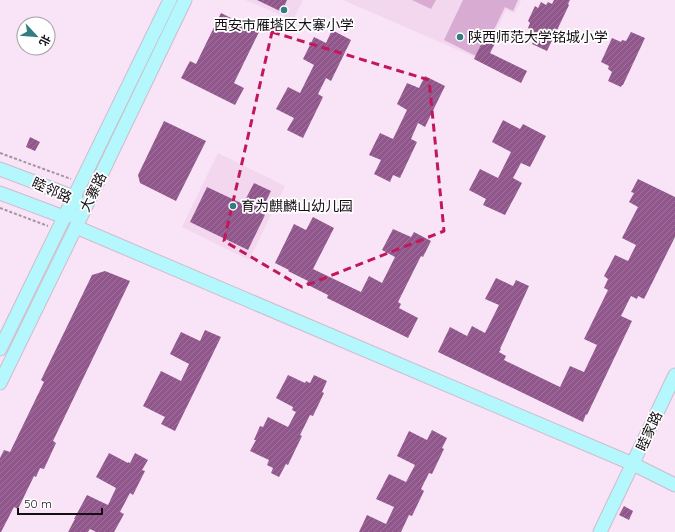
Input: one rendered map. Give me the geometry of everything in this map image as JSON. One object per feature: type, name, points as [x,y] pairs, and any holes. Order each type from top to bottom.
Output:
[{"type":"street","name":"大寨路","points":[[0,349],[170,0]]},
{"type":"street","name":"大寨路","points":[[0,383],[84,212],[185,0]]},
{"type":"street","name":"睦邻路","points":[[0,169],[74,197],[84,212],[64,217],[0,193]]},
{"type":"street","points":[[76,228],[633,464],[675,485]]},
{"type":"street","name":"睦家路","points":[[600,532],[675,375]]},
{"type":"path","points":[[0,153],[81,183]]},
{"type":"path","points":[[0,208],[58,230]]},
{"type":"highlighted area","points":[[272,32],[429,80],[444,231],[302,287],[224,241]]},
{"type":"shaded area","name":"西安市雁塔区大寨小学","points":[[245,0],[303,0],[293,20]]},
{"type":"shaded area","name":"陕西师范大学铭城小学","points":[[343,0],[521,0],[515,13],[506,10],[481,60]]},
{"type":"shaded area","points":[[412,0],[436,0],[431,9]]},
{"type":"shaded area","points":[[463,0],[518,0],[513,11],[505,7],[480,58],[444,40]]},
{"type":"shaded area","name":"育为麒麟山幼儿园","points":[[218,153],[285,186],[249,260],[182,227]]},
{"type":"building","points":[[257,0],[287,0],[282,12]]},
{"type":"building","points":[[554,0],[570,0],[547,51],[532,44],[536,35],[533,33],[534,31],[528,28],[530,23],[528,21],[535,6],[538,8],[541,2],[546,5],[548,2],[552,4]]},
{"type":"building","points":[[221,13],[259,32],[234,83],[244,88],[235,105],[181,78],[190,61],[196,64]]},
{"type":"building","points":[[332,30],[351,40],[331,81],[326,78],[318,94],[323,97],[303,138],[287,130],[294,118],[276,109],[288,87],[300,93],[314,65],[303,59],[314,37],[326,43]]},
{"type":"building","points":[[488,30],[499,36],[490,53],[527,71],[521,83],[474,59]]},
{"type":"building","points":[[631,32],[645,38],[621,87],[608,81],[612,72],[608,69],[609,66],[601,62],[612,38],[621,42],[622,40],[626,41]]},
{"type":"building","points":[[425,76],[445,86],[425,127],[418,123],[411,139],[417,142],[400,178],[393,175],[390,182],[374,174],[381,160],[369,155],[380,133],[393,139],[407,110],[397,104],[407,83],[419,88]]},
{"type":"building","points":[[503,120],[520,129],[523,124],[546,136],[530,167],[521,163],[513,178],[522,183],[505,215],[483,205],[486,199],[469,190],[480,169],[498,178],[511,152],[492,142]]},
{"type":"building","points":[[164,121],[206,141],[176,201],[140,183],[138,175]]},
{"type":"building","points":[[30,137],[40,142],[35,151],[26,147]]},
{"type":"building","points":[[638,179],[675,197],[675,237],[644,299],[638,296],[637,299],[631,296],[621,316],[632,321],[583,422],[438,352],[450,327],[467,336],[472,326],[485,333],[499,305],[485,299],[496,278],[513,286],[516,280],[529,286],[500,349],[499,352],[506,356],[504,360],[560,387],[570,366],[584,372],[597,345],[584,339],[608,290],[604,288],[608,279],[604,276],[615,255],[628,261],[636,245],[622,238],[638,207],[629,202],[634,193],[631,192]]},
{"type":"building","points":[[254,183],[271,191],[260,213],[265,215],[248,250],[190,222],[207,187],[243,204]]},
{"type":"building","points":[[313,217],[334,228],[313,269],[361,292],[369,276],[382,283],[395,257],[382,250],[393,229],[411,237],[414,232],[431,241],[423,257],[421,256],[398,302],[401,304],[399,308],[418,318],[408,338],[327,298],[328,295],[306,284],[308,281],[275,263],[294,224],[306,230]]},
{"type":"building","points":[[105,271],[130,281],[53,441],[56,443],[44,469],[40,468],[36,477],[34,476],[18,509],[14,507],[0,532],[0,458],[4,450],[10,452],[44,382],[41,380],[92,275]]},
{"type":"building","points":[[205,330],[221,337],[175,431],[161,424],[165,417],[143,406],[161,371],[181,381],[189,364],[170,354],[181,332],[200,341]]},
{"type":"building","points":[[288,375],[305,383],[306,381],[310,383],[314,375],[327,381],[322,392],[324,393],[313,416],[310,415],[288,465],[286,464],[279,477],[271,473],[273,468],[267,465],[269,460],[250,451],[256,440],[254,440],[260,426],[263,427],[268,417],[288,427],[296,412],[292,410],[293,407],[276,398]]},
{"type":"building","points":[[432,430],[447,438],[442,448],[444,449],[432,474],[429,473],[421,489],[424,491],[412,516],[409,515],[401,532],[359,532],[367,515],[386,524],[394,507],[376,499],[389,474],[406,482],[415,465],[397,456],[409,431],[427,440]]},
{"type":"building","points":[[109,453],[128,463],[130,463],[135,453],[148,460],[142,470],[145,471],[133,495],[130,493],[120,512],[124,514],[114,532],[96,532],[90,529],[88,532],[68,532],[87,495],[108,505],[116,488],[96,477]]},
{"type":"building","points":[[624,506],[633,511],[629,520],[619,515]]},
{"type":"place","name":"西安市雁塔区大寨小学","points":[[284,10]]},
{"type":"place","name":"陕西师范大学铭城小学","points":[[460,37]]},
{"type":"place","name":"育为麒麟山幼儿园","points":[[233,206]]}]
